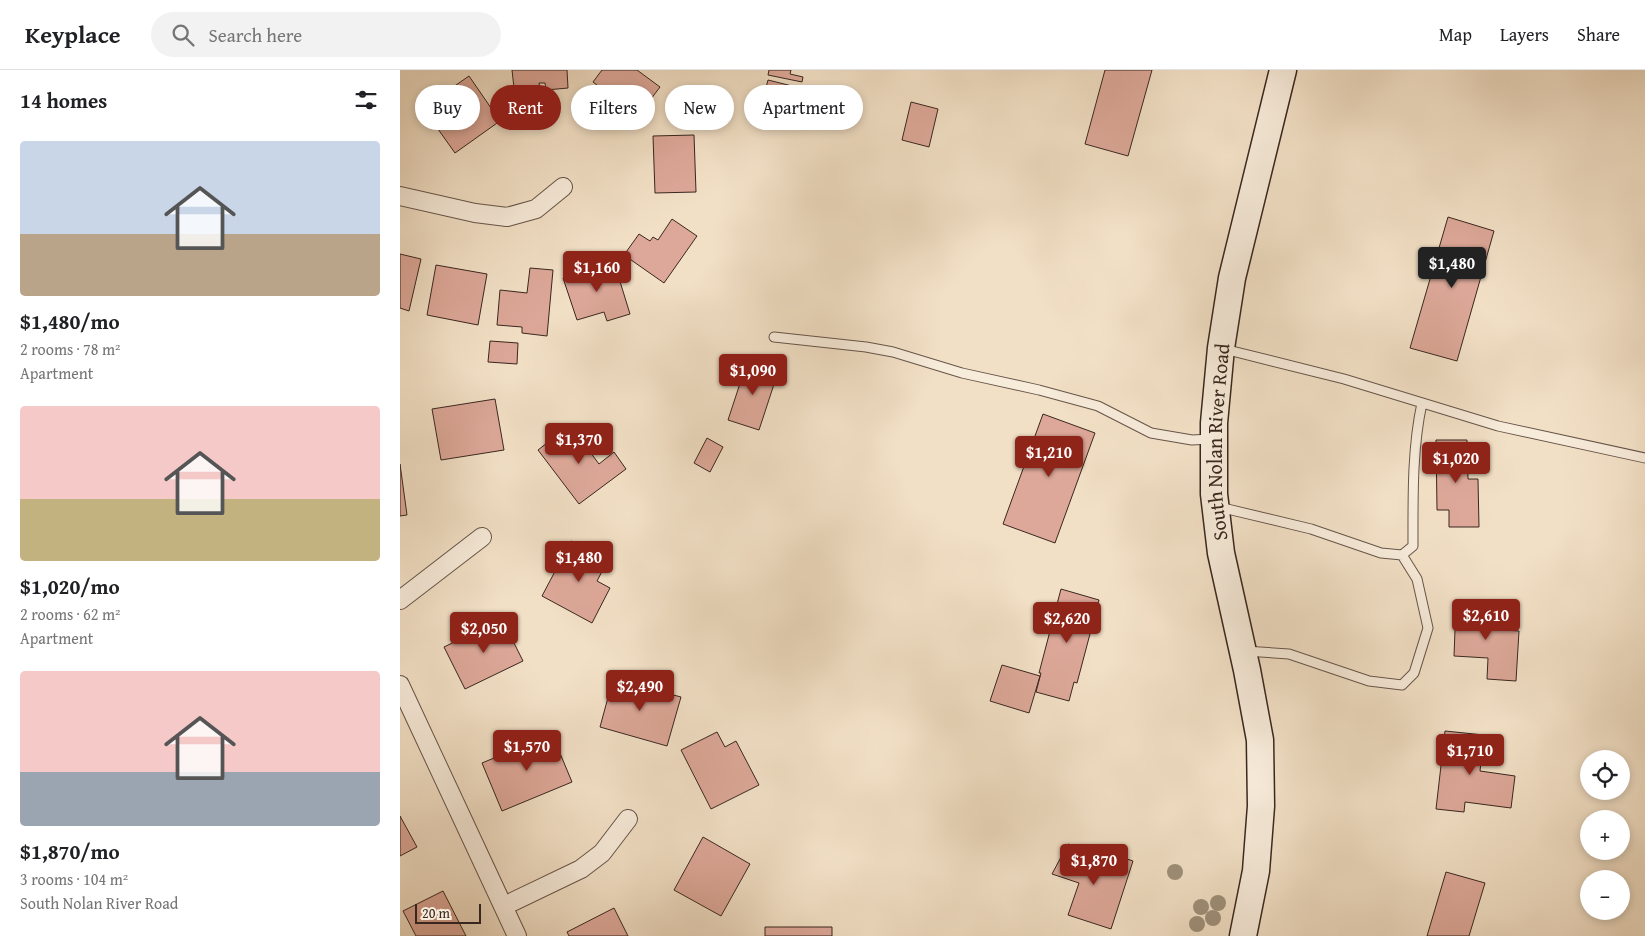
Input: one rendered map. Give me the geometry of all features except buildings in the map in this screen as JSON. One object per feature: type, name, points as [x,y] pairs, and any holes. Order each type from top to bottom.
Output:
[{"type":"main road","name":"South Nolan River Road","points":[[1244,936],[1256,871],[1261,806],[1260,740],[1221,553],[1215,506],[1214,423],[1221,348],[1232,278],[1283,70]]},
{"type":"street","points":[[400,196],[475,213],[507,217],[536,210],[564,186]]},
{"type":"street","points":[[400,600],[482,537]]},
{"type":"street","points":[[400,684],[517,936]]},
{"type":"street","points":[[504,906],[581,869],[602,853],[628,819]]},
{"type":"lane","points":[[774,337],[866,347],[893,352],[962,373],[1039,390],[1098,406],[1151,433],[1192,440],[1214,439]]},
{"type":"lane","points":[[1221,348],[1344,379],[1498,426],[1645,458]]},
{"type":"lane","points":[[1215,506],[1311,529],[1381,553],[1402,554],[1413,546],[1413,501],[1417,431],[1422,403]]},
{"type":"lane","points":[[1242,650],[1289,654],[1369,681],[1402,685],[1414,673],[1428,628],[1417,579],[1402,554]]}]
